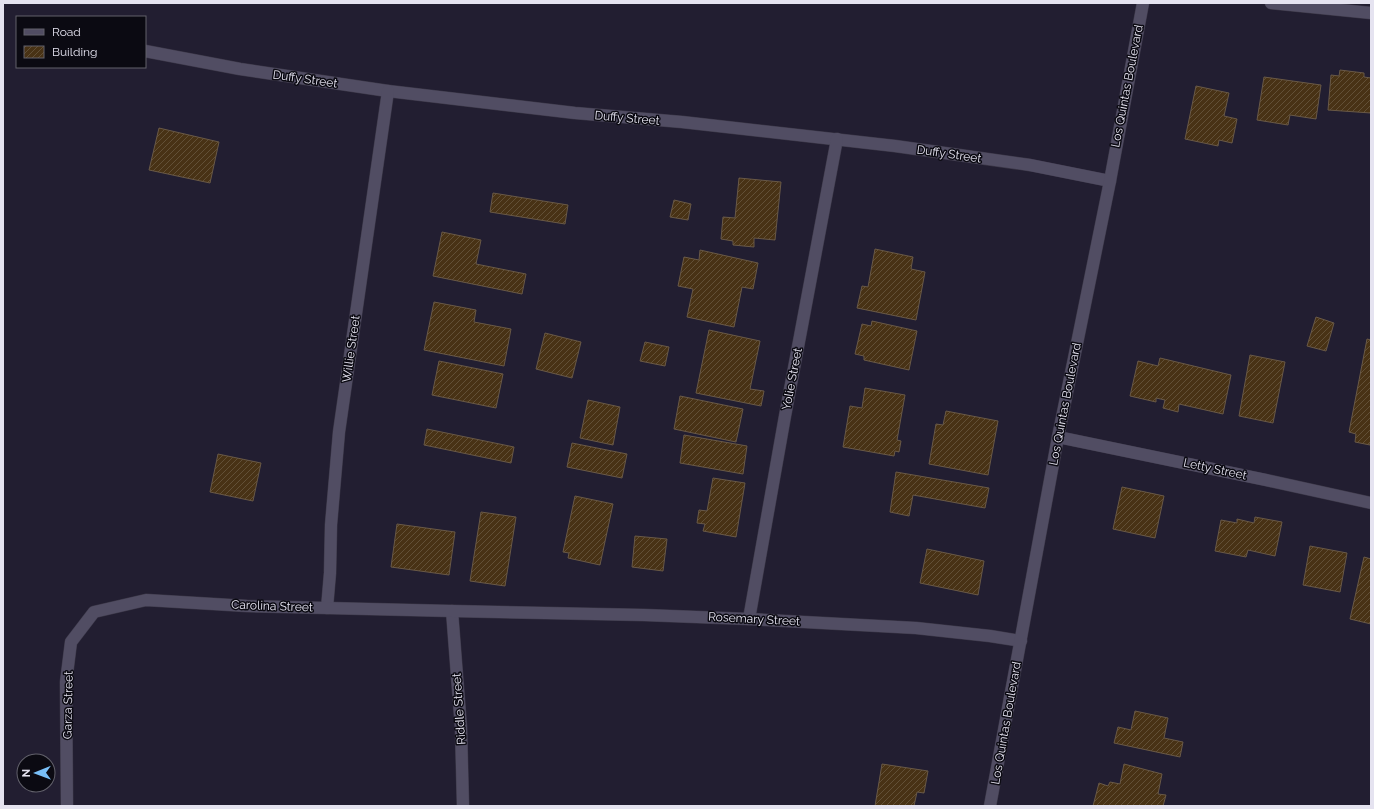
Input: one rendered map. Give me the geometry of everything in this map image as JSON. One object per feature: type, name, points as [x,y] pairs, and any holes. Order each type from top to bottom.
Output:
[{"type":"street","name":"Los Quintas Boulevard","points":[[990,806],[1058,437],[1110,181],[1143,3]]},
{"type":"street","points":[[1272,3],[1364,9]]},
{"type":"street","name":"Duffy Street","points":[[146,51],[240,69],[388,91],[575,113],[682,122],[837,139],[1030,165],[1110,181]]},
{"type":"street","name":"Willie Street","points":[[326,608],[330,573],[331,524],[339,432],[388,91]]},
{"type":"street","name":"Yolie Street","points":[[749,619],[837,139]]},
{"type":"street","name":"Letty Street","points":[[1058,437],[1371,503]]},
{"type":"street","name":"Carolina Street","points":[[94,612],[146,600],[247,606],[526,613]]},
{"type":"street","name":"Riddle Street","points":[[452,611],[461,728],[463,806]]},
{"type":"street","name":"Garza Street","points":[[67,806],[66,682],[71,642],[94,612]]},
{"type":"street","name":"Rosemary Street","points":[[526,613],[749,619],[916,628],[1021,641]]},
{"type":"building","points":[[1340,70],[1364,73],[1364,77],[1371,78],[1371,113],[1328,110],[1331,75],[1339,76]]},
{"type":"building","points":[[1264,77],[1321,85],[1316,119],[1290,115],[1288,125],[1257,120]]},
{"type":"building","points":[[1196,86],[1229,93],[1224,116],[1237,119],[1232,143],[1219,140],[1218,146],[1185,139]]},
{"type":"building","points":[[159,128],[219,142],[210,183],[149,170]]},
{"type":"building","points":[[739,178],[781,182],[775,240],[754,238],[754,247],[733,245],[733,241],[721,239],[723,217],[735,218]]},
{"type":"building","points":[[493,193],[568,205],[565,224],[490,212]]},
{"type":"building","points":[[674,200],[691,204],[688,220],[670,217]]},
{"type":"building","points":[[442,232],[481,240],[476,264],[526,274],[522,294],[433,276]]},
{"type":"building","points":[[875,249],[913,257],[911,269],[925,272],[916,320],[857,308],[862,286],[868,287]]},
{"type":"building","points":[[700,250],[758,263],[753,289],[742,287],[734,327],[687,317],[693,289],[678,286],[684,257],[699,260]]},
{"type":"building","points":[[434,302],[476,310],[474,322],[511,329],[504,366],[424,350]]},
{"type":"building","points":[[1316,317],[1334,323],[1326,351],[1307,346]]},
{"type":"building","points":[[872,321],[917,331],[909,370],[864,360],[864,356],[855,354],[862,324],[871,326]]},
{"type":"building","points":[[709,330],[760,341],[750,389],[764,391],[761,406],[696,393]]},
{"type":"building","points":[[545,333],[581,342],[572,378],[536,369]]},
{"type":"building","points":[[1367,339],[1371,340],[1370,445],[1355,442],[1356,434],[1349,432]]},
{"type":"building","points":[[645,342],[669,347],[665,366],[640,361]]},
{"type":"building","points":[[1250,355],[1285,362],[1273,423],[1239,416]]},
{"type":"building","points":[[1160,358],[1231,375],[1223,414],[1179,404],[1178,412],[1163,408],[1165,400],[1156,398],[1156,402],[1130,396],[1138,361],[1158,366]]},
{"type":"building","points":[[439,361],[503,374],[496,408],[432,395]]},
{"type":"building","points":[[865,388],[905,395],[897,440],[901,441],[899,452],[895,451],[894,456],[843,447],[850,406],[862,408]]},
{"type":"building","points":[[680,396],[743,409],[736,442],[674,429]]},
{"type":"building","points":[[588,400],[620,407],[613,445],[580,438]]},
{"type":"building","points":[[946,411],[998,421],[988,475],[929,464],[936,424],[943,425]]},
{"type":"building","points":[[427,429],[514,447],[511,463],[424,445]]},
{"type":"building","points":[[684,435],[747,446],[743,474],[680,463]]},
{"type":"building","points":[[572,443],[627,454],[622,478],[567,467]]},
{"type":"building","points":[[218,454],[261,463],[253,501],[210,492]]},
{"type":"building","points":[[896,472],[989,488],[985,508],[913,495],[909,516],[890,512]]},
{"type":"building","points":[[713,478],[745,483],[736,537],[703,531],[705,524],[697,523],[699,510],[707,511]]},
{"type":"building","points":[[1122,487],[1164,496],[1155,538],[1113,529]]},
{"type":"building","points":[[575,496],[613,504],[600,565],[568,558],[569,553],[563,552]]},
{"type":"building","points":[[481,512],[516,517],[505,586],[470,581]]},
{"type":"building","points":[[1255,517],[1282,522],[1275,556],[1248,550],[1246,557],[1215,551],[1221,520],[1237,523],[1237,519],[1254,523]]},
{"type":"building","points":[[397,524],[455,532],[449,575],[391,567]]},
{"type":"building","points":[[635,536],[667,539],[663,571],[632,567]]},
{"type":"building","points":[[1310,546],[1347,553],[1340,592],[1303,585]]},
{"type":"building","points":[[927,549],[984,561],[978,595],[920,583]]},
{"type":"building","points":[[1364,557],[1371,559],[1371,624],[1350,619]]},
{"type":"building","points":[[1135,711],[1168,718],[1164,738],[1183,742],[1180,757],[1114,743],[1118,727],[1131,730]]},
{"type":"building","points":[[882,764],[928,771],[924,793],[917,792],[914,806],[875,806]]},
{"type":"building","points":[[1124,764],[1162,774],[1158,794],[1166,795],[1163,806],[1093,806],[1099,783],[1108,786],[1110,782],[1120,784]]}]
